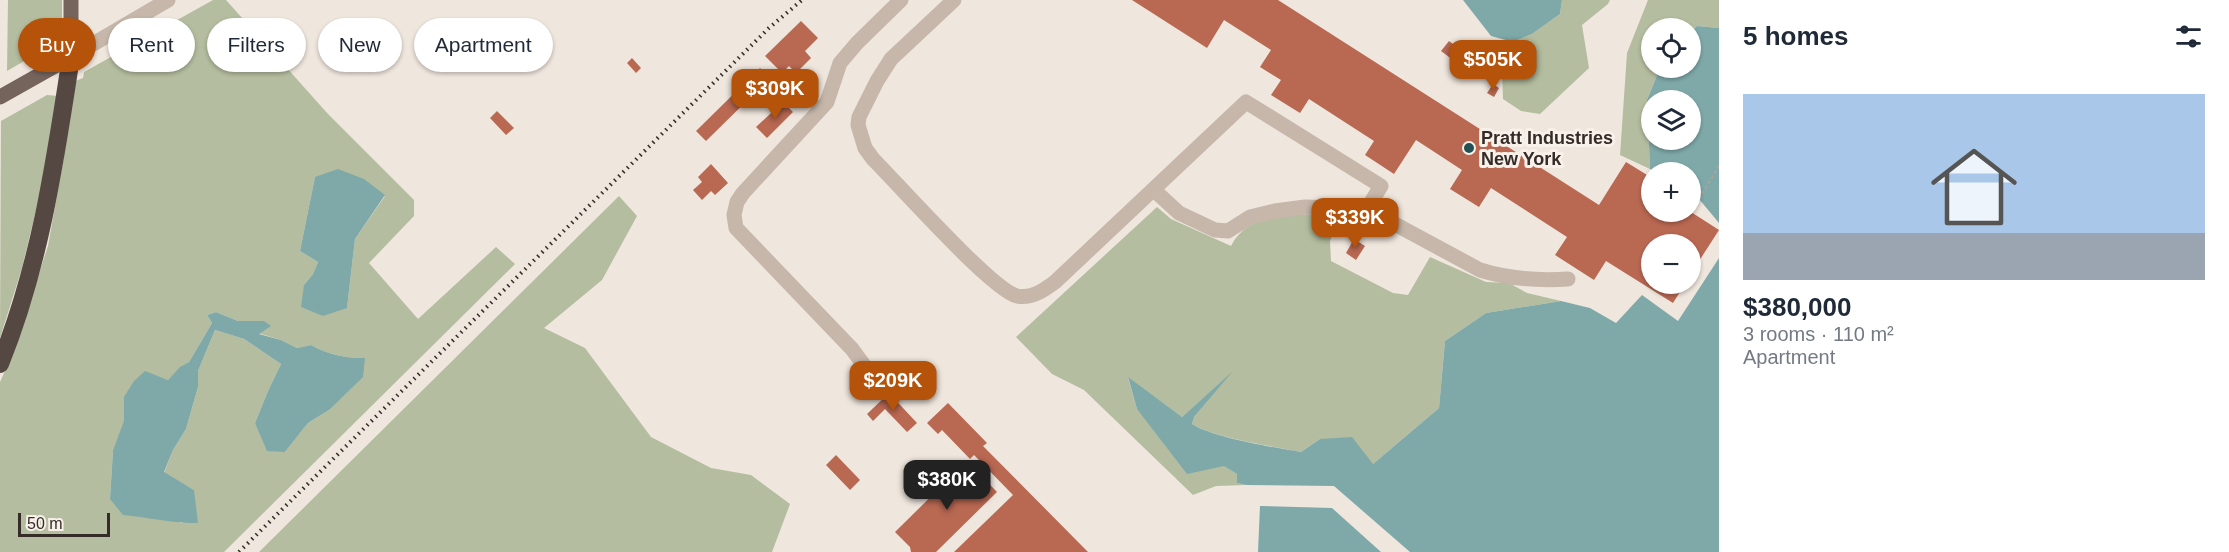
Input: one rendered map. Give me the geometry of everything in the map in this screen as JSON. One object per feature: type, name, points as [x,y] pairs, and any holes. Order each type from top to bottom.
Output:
[{"type":"highway","points":[[0,364],[19,311],[46,210],[58,151],[69,72]]},
{"type":"main road","points":[[71,0],[71,18]]},
{"type":"main road","points":[[0,97],[45,72]]},
{"type":"street","points":[[96,42],[168,0]]},
{"type":"street","points":[[866,368],[852,349],[736,228],[734,215],[737,202],[743,194],[827,102],[840,63],[901,0]]},
{"type":"street","points":[[954,0],[891,59],[859,117],[858,126],[865,148],[873,159],[985,273],[1001,288],[1014,295],[1030,296],[1055,282],[1246,102],[1381,186],[1367,209]]},
{"type":"street","points":[[1154,190],[1179,213],[1215,230],[1228,231],[1250,217],[1275,211],[1305,207],[1367,209],[1480,270],[1498,276],[1541,281],[1568,279]]},
{"type":"path","points":[[1701,196],[1719,166]]},
{"type":"green space","points":[[8,0],[62,0],[62,18],[18,18],[18,65],[7,71]]},
{"type":"green space","points":[[213,0],[226,0],[242,18],[207,18],[207,72],[290,72],[328,114],[414,200],[414,216],[369,263],[418,319],[496,247],[515,264],[224,552],[0,552],[0,382],[12,355],[48,246],[63,162],[73,82],[83,78],[84,72],[96,72],[96,65],[108,59],[108,72],[195,72],[195,18],[181,18]],"holes":[[[315,177],[385,196],[355,239],[347,308],[304,285],[313,274],[318,262],[300,251]],[[216,312],[238,321],[264,321],[258,333],[297,348],[311,345],[337,355],[365,358],[329,410],[308,423],[285,452],[255,423],[281,364],[244,339],[215,330],[198,371],[198,387],[186,429],[173,450],[164,473],[194,490],[183,523],[159,518],[110,499],[113,450],[145,372],[168,380],[189,362],[212,323],[207,315]]]},
{"type":"green space","points":[[1562,0],[1610,0],[1582,25],[1589,68],[1540,114],[1521,111],[1503,99],[1502,71],[1505,54],[1513,42],[1532,34],[1560,14]]},
{"type":"green space","points":[[1648,0],[1719,0],[1719,28],[1701,26],[1701,18],[1641,18],[1641,78],[1656,78],[1651,90],[1641,90],[1641,150],[1649,150],[1650,162],[1641,162],[1641,165],[1620,155],[1627,53]]},
{"type":"green space","points":[[47,95],[58,96],[43,181],[22,268],[0,338],[1,121]]},
{"type":"green space","points":[[619,196],[637,216],[602,280],[544,328],[585,348],[651,437],[711,468],[751,475],[790,504],[772,552],[259,552]]},
{"type":"green space","points":[[1157,207],[1171,219],[1231,246],[1251,225],[1265,219],[1311,214],[1340,216],[1330,241],[1331,261],[1393,293],[1408,295],[1430,257],[1486,282],[1509,283],[1527,293],[1561,301],[1486,313],[1445,341],[1439,408],[1373,464],[1320,439],[1301,452],[1229,437],[1192,424],[1194,417],[1228,376],[1182,417],[1128,378],[1137,409],[1237,474],[1237,483],[1246,485],[1216,486],[1193,495],[1084,390],[1052,374],[1016,337]]},
{"type":"water","points":[[1463,0],[1562,0],[1560,14],[1532,34],[1513,42],[1491,36]]},
{"type":"water","points":[[1701,26],[1719,28],[1719,223],[1701,201],[1701,162],[1650,162],[1649,150],[1701,150],[1701,90],[1651,90],[1656,78],[1701,78]]},
{"type":"water","points":[[338,169],[364,179],[385,195],[355,239],[347,308],[323,316],[301,307],[304,285],[313,274],[318,262],[300,251],[315,177]]},
{"type":"water","points":[[1719,258],[1719,552],[1410,552],[1334,486],[1246,485],[1237,483],[1237,474],[1224,466],[1187,474],[1137,409],[1128,377],[1182,417],[1233,371],[1194,417],[1192,424],[1229,438],[1301,452],[1320,439],[1352,437],[1373,464],[1439,408],[1445,341],[1486,313],[1561,301],[1590,308],[1616,323],[1642,295],[1678,321],[1696,294],[1701,294],[1701,286]]},
{"type":"water","points":[[216,312],[238,321],[264,321],[271,326],[259,334],[281,340],[297,348],[311,345],[337,355],[365,358],[363,377],[329,410],[308,423],[285,452],[267,451],[255,423],[281,364],[244,339],[215,330],[198,371],[198,387],[186,429],[173,450],[164,472],[194,490],[198,523],[123,515],[110,499],[113,450],[124,421],[124,397],[134,381],[145,371],[168,380],[180,367],[189,362],[212,323],[207,315]]},
{"type":"water","points":[[1260,506],[1332,508],[1381,552],[1258,552]]},
{"type":"building","name":"Pratt Industries New York","points":[[1132,0],[1278,0],[1599,205],[1626,162],[1641,171],[1641,222],[1701,222],[1701,218],[1719,230],[1701,258],[1701,234],[1641,234],[1641,283],[1606,261],[1594,280],[1555,255],[1567,237],[1491,188],[1479,207],[1450,189],[1462,170],[1416,140],[1394,174],[1365,155],[1374,141],[1309,99],[1300,113],[1271,95],[1281,80],[1260,67],[1271,50],[1224,20],[1207,48]]},
{"type":"building","points":[[801,21],[818,38],[805,51],[811,58],[796,73],[789,66],[782,73],[765,56]]},
{"type":"building","points":[[1449,41],[1465,53],[1457,63],[1441,51]]},
{"type":"building","points":[[632,58],[641,68],[636,73],[627,63]]},
{"type":"building","points":[[760,68],[770,78],[706,141],[696,131]]},
{"type":"building","points":[[1493,84],[1499,88],[1494,97],[1487,93]]},
{"type":"building","points":[[783,102],[793,112],[767,138],[756,127]]},
{"type":"building","points":[[497,111],[514,128],[506,135],[490,118]]},
{"type":"building","points":[[711,164],[728,183],[715,195],[711,191],[702,200],[693,190],[702,182],[698,177]]},
{"type":"building","points":[[1354,239],[1365,246],[1356,260],[1346,253]]},
{"type":"building","name":"Pratt Industries New York","points":[[1659,294],[1679,294],[1673,303]]},
{"type":"building","points":[[889,393],[917,423],[907,432],[885,409],[873,421],[867,414]]},
{"type":"building","points":[[948,403],[987,443],[983,446],[1088,552],[954,552],[1013,495],[974,455],[970,459],[942,430],[938,434],[927,423]]},
{"type":"building","points":[[836,455],[860,480],[850,490],[826,465]]},
{"type":"building","points":[[967,461],[997,492],[936,552],[911,552],[910,547],[895,532]]},
{"type":"railway","points":[[239,552],[769,28],[802,0]]},
{"type":"place","name":"Pratt Industries New York","points":[[1469,148]]}]
